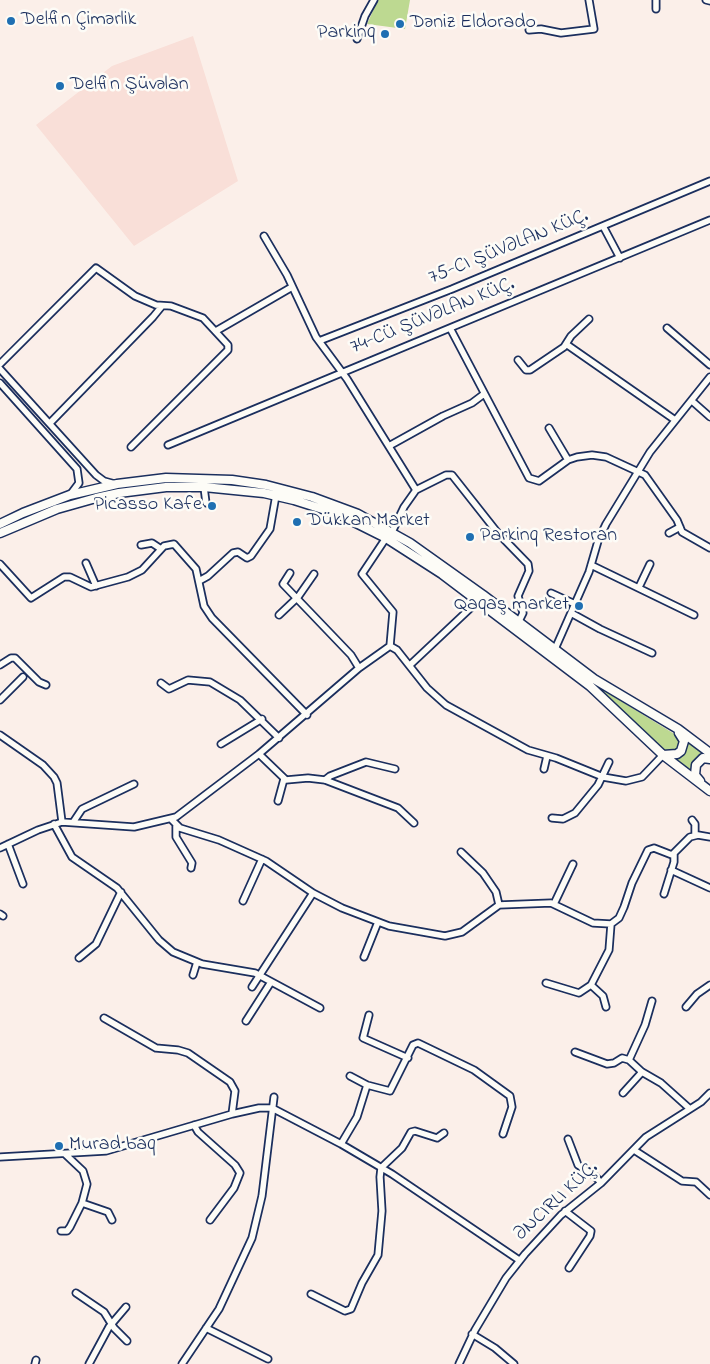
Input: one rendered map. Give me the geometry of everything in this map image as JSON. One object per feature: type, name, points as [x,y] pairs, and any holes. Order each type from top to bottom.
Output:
[{"type":"main road","points":[[0,524],[23,512],[70,495],[118,484],[166,478],[203,478],[266,485],[340,507],[439,562],[604,686],[669,723],[710,753]]},
{"type":"main road","points":[[0,534],[56,509],[119,492],[166,487],[204,487],[276,495],[338,514],[389,535],[435,569],[590,686],[662,755],[710,790]]},
{"type":"main road","points":[[662,755],[677,754],[684,746],[683,738],[669,723]]},
{"type":"main road","points":[[710,759],[700,760],[694,769],[698,779],[710,790]]},
{"type":"street","points":[[357,39],[365,16],[374,0]]},
{"type":"street","points":[[529,30],[541,29],[561,33],[594,29],[589,0]]},
{"type":"street","points":[[656,0],[656,9]]},
{"type":"street","name":"75-CI ŞÜVƏLAN KÜÇ.","points":[[319,341],[710,181]]},
{"type":"street","name":"74-CÜ ŞÜVƏLAN KÜÇ.","points":[[168,445],[710,220]]},
{"type":"street","points":[[603,226],[620,258]]},
{"type":"street","points":[[264,236],[319,341],[342,372],[416,490]]},
{"type":"street","points":[[0,364],[96,268],[135,296],[162,306],[171,306],[200,316],[228,345],[228,350],[130,447]]},
{"type":"street","points":[[216,331],[292,287]]},
{"type":"street","points":[[50,423],[162,306]]},
{"type":"street","points":[[518,360],[528,371],[566,344],[589,319]]},
{"type":"street","points":[[450,328],[484,394],[504,427],[522,467],[532,480],[542,480],[568,460],[600,455],[638,471],[649,479],[678,520],[685,535],[710,548]]},
{"type":"street","points":[[668,328],[710,365]]},
{"type":"street","points":[[566,344],[675,420]]},
{"type":"street","points":[[0,369],[96,474],[104,481],[118,484]]},
{"type":"street","points":[[555,649],[591,565],[603,528],[650,452],[710,377]]},
{"type":"street","points":[[0,383],[77,469],[79,483],[70,495]]},
{"type":"street","points":[[390,446],[443,416],[472,403],[484,394]]},
{"type":"street","points":[[692,401],[710,417]]},
{"type":"street","points":[[549,428],[568,460]]},
{"type":"street","points":[[0,848],[62,822],[74,821],[134,827],[171,819],[280,738],[359,668],[390,646],[393,612],[362,574],[389,535],[404,507],[416,490],[446,475],[452,475],[497,532],[528,564],[529,571],[518,596],[523,613],[519,621]]},
{"type":"street","points":[[204,487],[206,503]]},
{"type":"street","points":[[199,580],[208,576],[233,553],[238,552],[247,558],[251,556],[270,529],[276,495]]},
{"type":"street","points":[[669,533],[680,527]]},
{"type":"street","points":[[141,545],[152,543],[160,549]]},
{"type":"street","points":[[0,564],[31,598],[64,577],[70,577],[88,587],[137,573],[160,549],[171,543],[177,547],[196,569],[204,606],[212,618],[306,715]]},
{"type":"street","points":[[86,563],[96,586]]},
{"type":"street","points":[[638,587],[650,564]]},
{"type":"street","points":[[591,565],[694,615]]},
{"type":"street","points":[[290,573],[283,582],[351,654],[359,668]]},
{"type":"street","points":[[279,615],[298,597],[314,574]]},
{"type":"street","points":[[552,593],[575,604]]},
{"type":"street","points":[[410,665],[478,601]]},
{"type":"street","points":[[571,612],[600,629],[652,653]]},
{"type":"street","points":[[390,646],[397,650],[427,688],[452,709],[516,744],[603,777],[626,781],[637,779],[646,774],[662,755]]},
{"type":"street","points":[[0,665],[15,658],[39,682],[46,685]]},
{"type":"street","points":[[0,700],[23,678]]},
{"type":"street","points":[[161,683],[169,689],[188,680],[210,682],[240,700],[280,738]]},
{"type":"street","points":[[221,744],[262,719]]},
{"type":"street","points":[[0,735],[46,768],[54,777],[57,783],[62,822]]},
{"type":"street","points":[[259,754],[284,779],[325,780],[398,808],[414,823]]},
{"type":"street","points":[[544,768],[547,756]]},
{"type":"street","points":[[325,780],[330,776],[366,762],[395,769]]},
{"type":"street","points":[[552,818],[562,819],[575,813],[603,777],[609,762]]},
{"type":"street","points":[[278,801],[284,779]]},
{"type":"street","points":[[74,821],[82,809],[134,784]]},
{"type":"street","points":[[171,819],[176,826],[176,837],[192,863],[191,868]]},
{"type":"street","points":[[692,820],[695,824],[695,835]]},
{"type":"street","points":[[54,824],[72,857],[111,883],[121,892],[164,944],[173,952],[197,962],[260,975],[320,1008]]},
{"type":"street","points":[[176,826],[219,840],[262,858],[313,893],[342,908],[378,922],[426,934],[450,936],[462,932],[499,905],[554,904],[593,923],[611,924],[619,918],[632,883],[648,850],[652,847],[669,854],[674,854]]},
{"type":"street","points":[[664,894],[672,870],[674,854],[685,840],[695,835],[710,837]]},
{"type":"street","points":[[8,844],[23,884]]},
{"type":"street","points":[[461,852],[483,873],[496,892],[499,905]]},
{"type":"street","points":[[244,901],[262,858]]},
{"type":"street","points":[[554,904],[573,864]]},
{"type":"street","points":[[672,870],[710,888]]},
{"type":"street","points":[[79,958],[96,944],[121,892]]},
{"type":"street","points":[[252,987],[313,893]]},
{"type":"street","points":[[364,957],[378,922]]},
{"type":"street","points":[[546,983],[579,993],[590,985],[609,950],[611,924]]},
{"type":"street","points":[[193,975],[197,962]]},
{"type":"street","points":[[246,1021],[271,982]]},
{"type":"street","points":[[590,985],[603,996],[606,1007]]},
{"type":"street","points":[[686,1007],[697,994],[710,985]]},
{"type":"street","points":[[629,1060],[645,1025],[652,1001]]},
{"type":"street","points":[[369,1015],[363,1038],[408,1058]]},
{"type":"street","points":[[104,1018],[156,1048],[188,1053],[230,1082],[235,1091],[232,1114]]},
{"type":"street","points":[[350,1076],[367,1085],[390,1092],[413,1045],[418,1043],[474,1070],[510,1096],[512,1107],[503,1134]]},
{"type":"street","points":[[575,1052],[607,1064],[614,1063],[622,1058],[629,1060],[642,1072],[661,1083],[690,1109]]},
{"type":"street","points":[[623,1093],[642,1072]]},
{"type":"street","points":[[341,1144],[357,1117],[367,1085]]},
{"type":"street","name":"ƏNCIRLI KÜÇ.","points":[[459,1364],[472,1334],[519,1260],[565,1211],[601,1183],[649,1135],[690,1109],[710,1093]]},
{"type":"street","points":[[182,1364],[226,1295],[256,1225],[262,1196],[274,1097]]},
{"type":"street","points":[[0,1157],[118,1149],[194,1124],[259,1108],[272,1108],[341,1144],[381,1168],[519,1260]]},
{"type":"street","points":[[194,1124],[198,1132],[235,1165],[240,1172],[234,1188],[210,1220]]},
{"type":"street","points":[[310,1294],[345,1311],[350,1310],[362,1283],[378,1255],[382,1211],[381,1168],[402,1148],[411,1132],[415,1131],[437,1138],[444,1133]]},
{"type":"street","points":[[568,1139],[578,1166],[595,1176],[601,1183]]},
{"type":"street","points":[[634,1150],[682,1181],[694,1181],[710,1195]]},
{"type":"street","points":[[61,1231],[67,1231],[70,1227],[82,1203],[87,1184],[86,1177],[65,1154]]},
{"type":"street","points":[[82,1203],[108,1212],[112,1220]]},
{"type":"street","points":[[565,1211],[591,1230],[590,1236],[569,1268]]},
{"type":"street","points":[[76,1293],[104,1312],[127,1342]]},
{"type":"street","points":[[89,1364],[112,1323],[126,1307]]},
{"type":"street","points":[[206,1328],[268,1359]]},
{"type":"street","points":[[472,1334],[495,1348],[514,1364]]},
{"type":"shaded area","points":[[193,36],[238,181],[134,246],[36,125],[112,66]]},
{"type":"green space","points":[[378,0],[410,0],[405,29],[367,24]]},
{"type":"green space","points":[[598,687],[676,735],[680,742],[677,750],[668,752],[663,749]]},
{"type":"green space","points":[[688,740],[708,756],[700,757],[695,761],[692,767],[692,775],[672,759],[683,755],[688,746]]},
{"type":"place","name":"Delfin Çimərlik","points":[[11,21]]},
{"type":"place","name":"Dəniz Eldorado","points":[[400,24]]},
{"type":"place","name":"Parkinq","points":[[385,34]]},
{"type":"place","name":"Delfin Şüvəlan","points":[[60,86]]},
{"type":"place","name":"Picasso Kafe","points":[[212,506]]},
{"type":"place","name":"Dükkan Market","points":[[297,522]]},
{"type":"place","name":"Parkinq Restoran","points":[[470,537]]},
{"type":"place","name":"Qaqaş market","points":[[579,606]]},
{"type":"place","name":"Murad baq","points":[[59,1146]]}]
